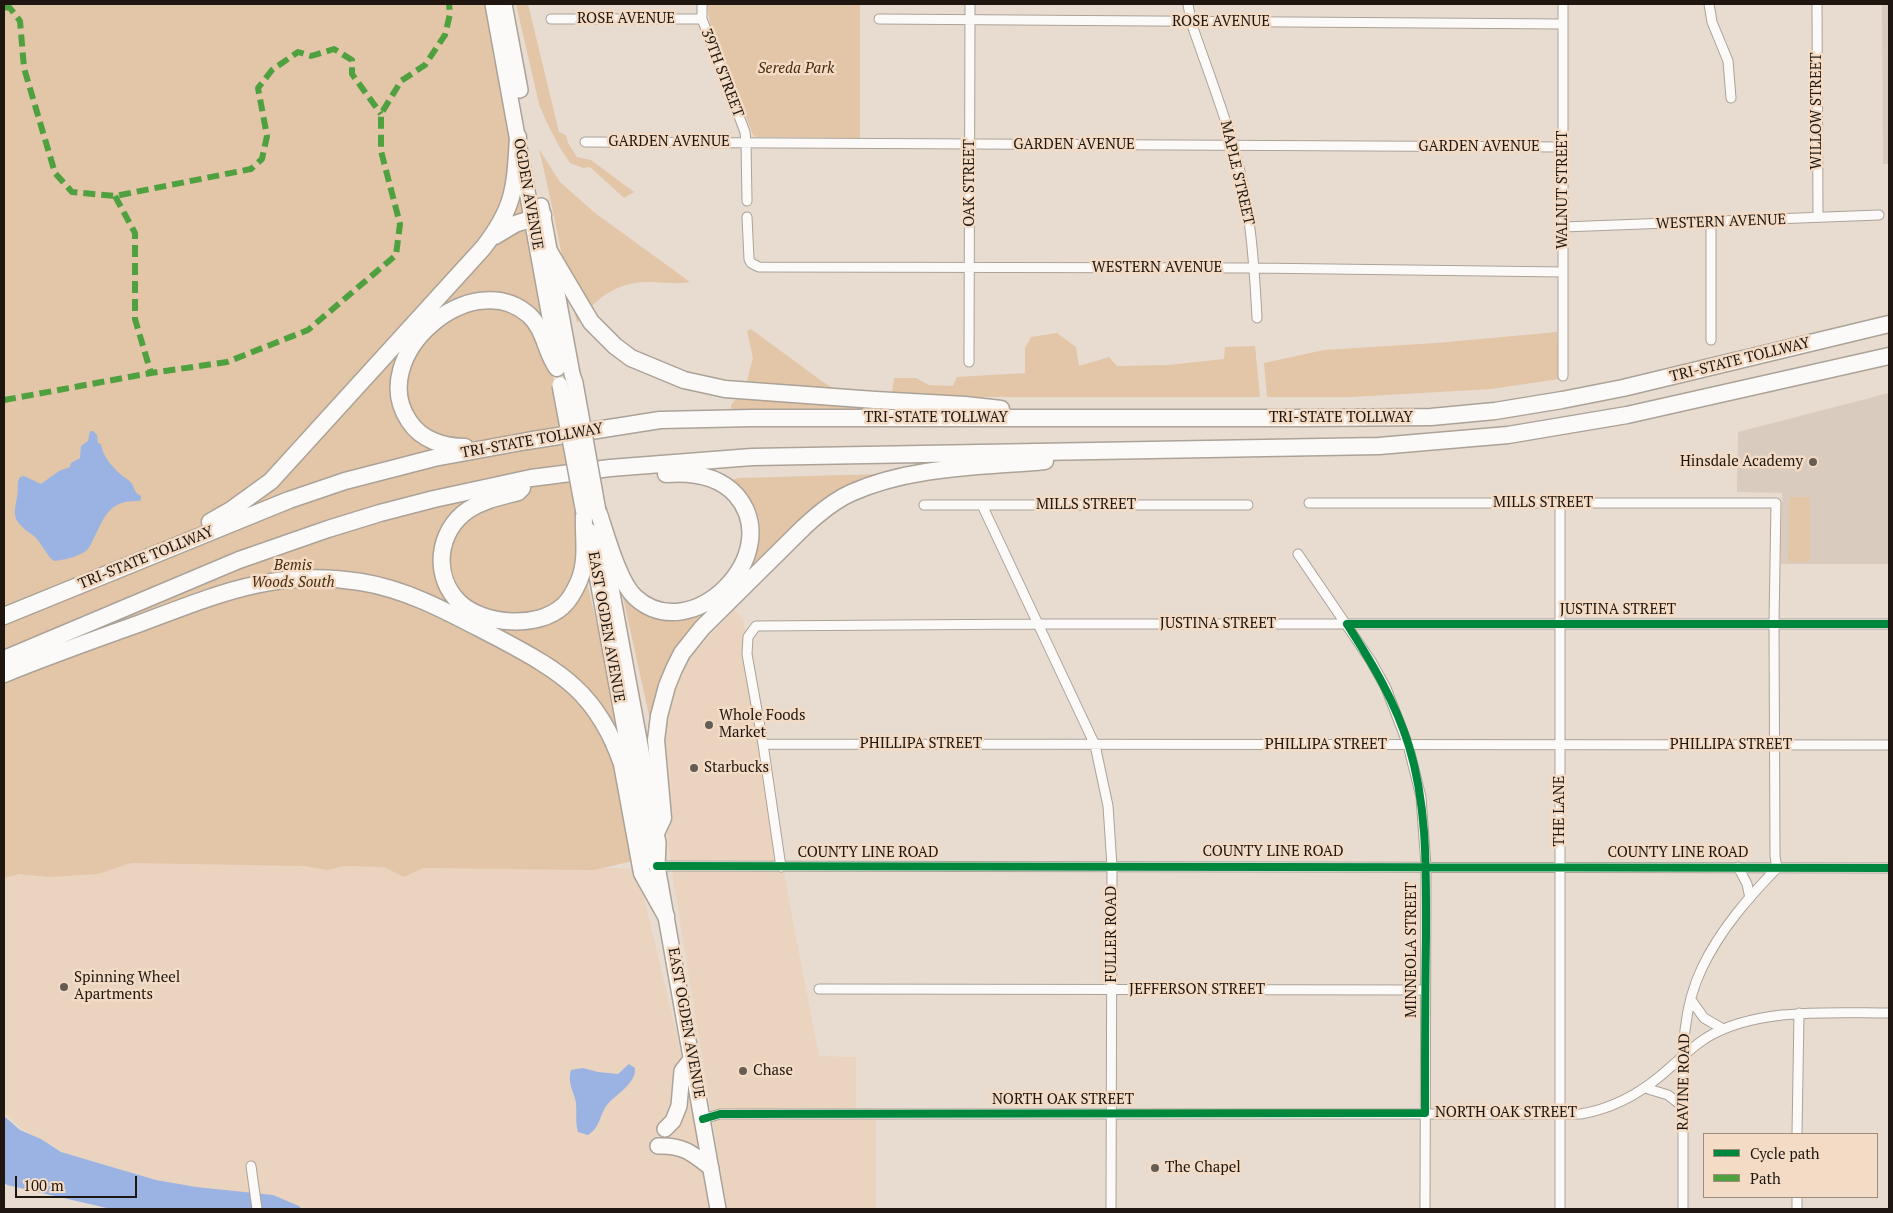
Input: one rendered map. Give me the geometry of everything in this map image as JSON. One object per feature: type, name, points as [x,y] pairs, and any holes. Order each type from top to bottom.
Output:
[{"type":"highway","points":[[156,554],[190,532],[231,510],[270,481],[454,281],[501,223],[514,192],[518,138]]},
{"type":"highway","points":[[489,240],[514,224],[538,216]]},
{"type":"highway","points":[[550,251],[591,322],[615,346],[631,358],[684,380],[725,389],[965,405],[1068,417]]},
{"type":"highway","points":[[527,441],[471,448],[456,447],[431,440],[411,425],[400,403],[398,389],[401,365],[417,339],[430,326],[460,306],[473,301],[487,300],[510,304],[529,315],[542,331],[550,357],[557,368]]},
{"type":"highway","name":"TRI-STATE TOLLWAY","points":[[4,616],[289,500],[345,481],[434,458],[660,420],[752,418],[1432,417],[1495,411],[1623,388],[1889,324]]},
{"type":"highway","name":"TRI-STATE TOLLWAY","points":[[4,659],[239,560],[310,535],[380,513],[531,478],[610,468],[752,457],[1379,446],[1508,436],[1627,415],[1889,356]]},
{"type":"highway","points":[[656,833],[663,818],[656,740],[659,716],[674,669],[682,654],[702,628],[821,511],[850,494],[877,484],[926,472],[1119,455],[1140,450]]},
{"type":"highway","points":[[591,512],[626,586],[636,598],[659,610],[675,612],[692,610],[709,602],[737,575],[748,553],[751,539],[749,517],[740,501],[726,486],[703,475],[673,473],[638,476],[610,468]]},
{"type":"highway","points":[[531,478],[518,492],[482,502],[468,510],[452,525],[446,535],[441,559],[442,572],[451,592],[470,610],[490,618],[513,621],[541,618],[562,607],[572,596],[583,567],[586,547],[583,533],[591,512]]},
{"type":"highway","points":[[4,674],[194,603],[236,588],[256,584],[283,579],[335,579],[361,582],[416,597],[552,668],[579,691],[594,708],[604,723],[622,764],[642,873],[666,916]]},
{"type":"main road","name":"OGDEN AVENUE","points":[[493,4],[518,138],[538,216],[550,251],[572,374],[568,384]]},
{"type":"main road","name":"OGDEN AVENUE","points":[[504,4],[538,216],[557,368],[568,384]]},
{"type":"main road","name":"EAST OGDEN AVENUE","points":[[568,384],[591,512],[601,534],[658,843],[657,866],[718,1209]]},
{"type":"main road","name":"EAST OGDEN AVENUE","points":[[591,512],[589,532],[647,851],[657,866]]},
{"type":"main road","points":[[666,1129],[673,1121],[678,1106],[682,1071],[692,1058]]},
{"type":"main road","points":[[658,1146],[674,1145],[689,1151],[711,1168]]},
{"type":"street","name":"39TH STREET","points":[[702,4],[702,19],[745,132],[747,201]]},
{"type":"street","name":"OAK STREET","points":[[970,4],[970,362]]},
{"type":"street","name":"MAPLE STREET","points":[[1188,4],[1191,22],[1234,146],[1253,241],[1257,318]]},
{"type":"street","name":"WALNUT STREET","points":[[1563,4],[1563,376]]},
{"type":"street","points":[[1709,4],[1712,22],[1731,72],[1731,98]]},
{"type":"street","name":"WILLOW STREET","points":[[1817,4],[1818,217]]},
{"type":"street","name":"ROSE AVENUE","points":[[551,19],[702,19]]},
{"type":"street","name":"ROSE AVENUE","points":[[879,20],[1563,24]]},
{"type":"street","name":"GARDEN AVENUE","points":[[585,142],[1563,147]]},
{"type":"street","name":"WESTERN AVENUE","points":[[1563,227],[1879,216]]},
{"type":"street","name":"WESTERN AVENUE","points":[[747,217],[748,254],[751,263],[759,266],[1254,268],[1563,272]]},
{"type":"street","points":[[1711,223],[1711,340]]},
{"type":"street","name":"MILLS STREET","points":[[1309,502],[1776,503],[1774,623]]},
{"type":"street","name":"THE LANE","points":[[1560,503],[1560,1209]]},
{"type":"street","name":"MILLS STREET","points":[[924,505],[1248,505]]},
{"type":"street","name":"FULLER ROAD","points":[[982,505],[1095,745],[1108,806],[1112,866],[1111,1209]]},
{"type":"street","name":"MINNEOLA STREET","points":[[1298,554],[1371,661],[1386,688],[1408,745],[1421,797],[1426,866],[1425,1209]]},
{"type":"street","points":[[1774,623],[1777,868]]},
{"type":"street","name":"JUSTINA STREET","points":[[763,744],[747,654],[748,637],[756,626],[1038,624],[1889,624]]},
{"type":"street","points":[[763,744],[781,867]]},
{"type":"street","name":"PHILLIPA STREET","points":[[763,744],[1889,745]]},
{"type":"street","name":"COUNTY LINE ROAD","points":[[657,866],[1889,868]]},
{"type":"street","points":[[1738,867],[1748,884],[1750,898]]},
{"type":"street","name":"RAVINE ROAD","points":[[1683,1209],[1683,1055],[1685,1024],[1690,1000],[1702,969],[1716,942],[1750,898],[1777,868]]},
{"type":"street","name":"JEFFERSON STREET","points":[[819,990],[1425,990]]},
{"type":"street","points":[[1690,1000],[1704,1018],[1723,1029]]},
{"type":"street","points":[[1797,1133],[1799,1013]]},
{"type":"street","name":"NORTH OAK STREET","points":[[702,1118],[720,1114],[1425,1113],[1560,1115],[1596,1111],[1645,1088],[1683,1055],[1706,1038],[1723,1029],[1773,1016],[1799,1013],[1889,1013]]},
{"type":"street","points":[[1645,1088],[1660,1091],[1683,1107]]},
{"type":"street","points":[[251,1166],[257,1209]]},
{"type":"shaded area","points":[[1882,4],[1889,4],[1889,164],[1883,164]]},
{"type":"shaded area","name":"Hinsdale Academy","points":[[1889,393],[1889,564],[1781,564],[1782,493],[1737,492],[1738,432]]},
{"type":"shaded area","points":[[734,610],[743,618],[787,890],[819,1056],[856,1057],[856,1110],[876,1110],[876,1209],[727,1209],[669,854],[664,794],[664,742],[673,694],[690,657]]},
{"type":"shaded area","points":[[4,861],[570,866],[637,869],[690,1089],[711,1209],[302,1209],[299,1206],[156,1180],[61,1152],[22,1129],[4,1113]]},
{"type":"green space","name":"Bemis Woods South","points":[[4,4],[488,4],[581,535],[588,587],[603,650],[617,729],[633,861],[594,870],[423,868],[404,877],[384,867],[343,866],[327,870],[305,866],[131,863],[98,874],[49,877],[19,874],[4,878]]},
{"type":"green space","points":[[516,4],[528,4],[559,132],[566,135],[568,143],[577,157],[591,160],[634,192],[624,198],[590,167],[583,168],[570,163],[560,148],[539,104]]},
{"type":"green space","name":"Sereda Park","points":[[707,4],[860,4],[860,138],[757,137],[753,135],[710,24]]},
{"type":"green space","points":[[539,149],[560,182],[595,213],[690,282],[648,282],[626,285],[599,299],[577,323]]},
{"type":"green space","points":[[751,329],[823,382],[864,406],[896,415],[732,415],[731,405],[745,388],[753,358],[747,331]]},
{"type":"green space","points":[[1557,332],[1559,379],[1491,389],[1352,397],[1267,397],[1264,363],[1324,350],[1436,343]]},
{"type":"green space","points":[[1057,333],[1076,347],[1079,366],[1109,357],[1117,366],[1168,365],[1224,359],[1225,347],[1255,346],[1260,397],[907,397],[892,393],[894,378],[916,378],[929,385],[953,386],[957,377],[1025,373],[1025,348],[1031,337]]},
{"type":"green space","points":[[883,474],[803,520],[754,563],[760,537],[759,517],[750,499],[731,480],[739,478]]},
{"type":"green space","points":[[1789,497],[1810,497],[1810,562],[1788,562]]},
{"type":"green space","points":[[623,597],[635,610],[651,617],[677,622],[698,616],[701,619],[652,729]]},
{"type":"water","points":[[90,431],[97,435],[98,443],[101,444],[108,460],[120,474],[131,482],[136,493],[141,496],[141,499],[140,501],[122,503],[111,510],[106,515],[87,550],[71,558],[54,561],[37,539],[22,527],[16,519],[18,482],[20,477],[24,476],[41,484],[59,471],[70,467],[71,463],[80,458],[81,446],[88,441]]},
{"type":"water","points":[[629,1064],[635,1068],[629,1084],[607,1105],[592,1132],[588,1135],[578,1132],[576,1103],[570,1079],[571,1070],[583,1068],[618,1074]]},
{"type":"water","points":[[4,1116],[20,1130],[41,1139],[61,1152],[156,1180],[196,1187],[273,1195],[302,1209],[111,1209],[7,1185],[4,1183]]},
{"type":"marked path","points":[[4,400],[151,373],[227,362],[308,330],[396,255],[400,224],[381,151],[381,114],[401,81],[425,65],[445,35],[450,14],[449,4]]},
{"type":"marked path","points":[[4,7],[10,8],[20,21],[24,68],[55,173],[72,192],[115,196],[251,169],[262,159],[267,136],[258,88],[272,70],[298,52],[311,56],[334,49],[352,60],[352,74],[381,114]]},
{"type":"marked path","points":[[115,196],[135,233],[135,319],[151,373]]},
{"type":"cycle path","points":[[1347,624],[1889,624]]},
{"type":"cycle path","points":[[703,1119],[720,1114],[1425,1113],[1426,865],[1420,793],[1409,746],[1397,713],[1374,668],[1347,624]]},
{"type":"cycle path","points":[[657,866],[1889,868]]},
{"type":"place","name":"Hinsdale Academy","points":[[1813,462]]},
{"type":"place","name":"Whole Foods Market","points":[[709,725]]},
{"type":"place","name":"Starbucks","points":[[694,768]]},
{"type":"place","name":"Spinning Wheel Apartments","points":[[64,987]]},
{"type":"place","name":"Chase","points":[[743,1071]]},
{"type":"place","name":"The Chapel","points":[[1155,1168]]}]
